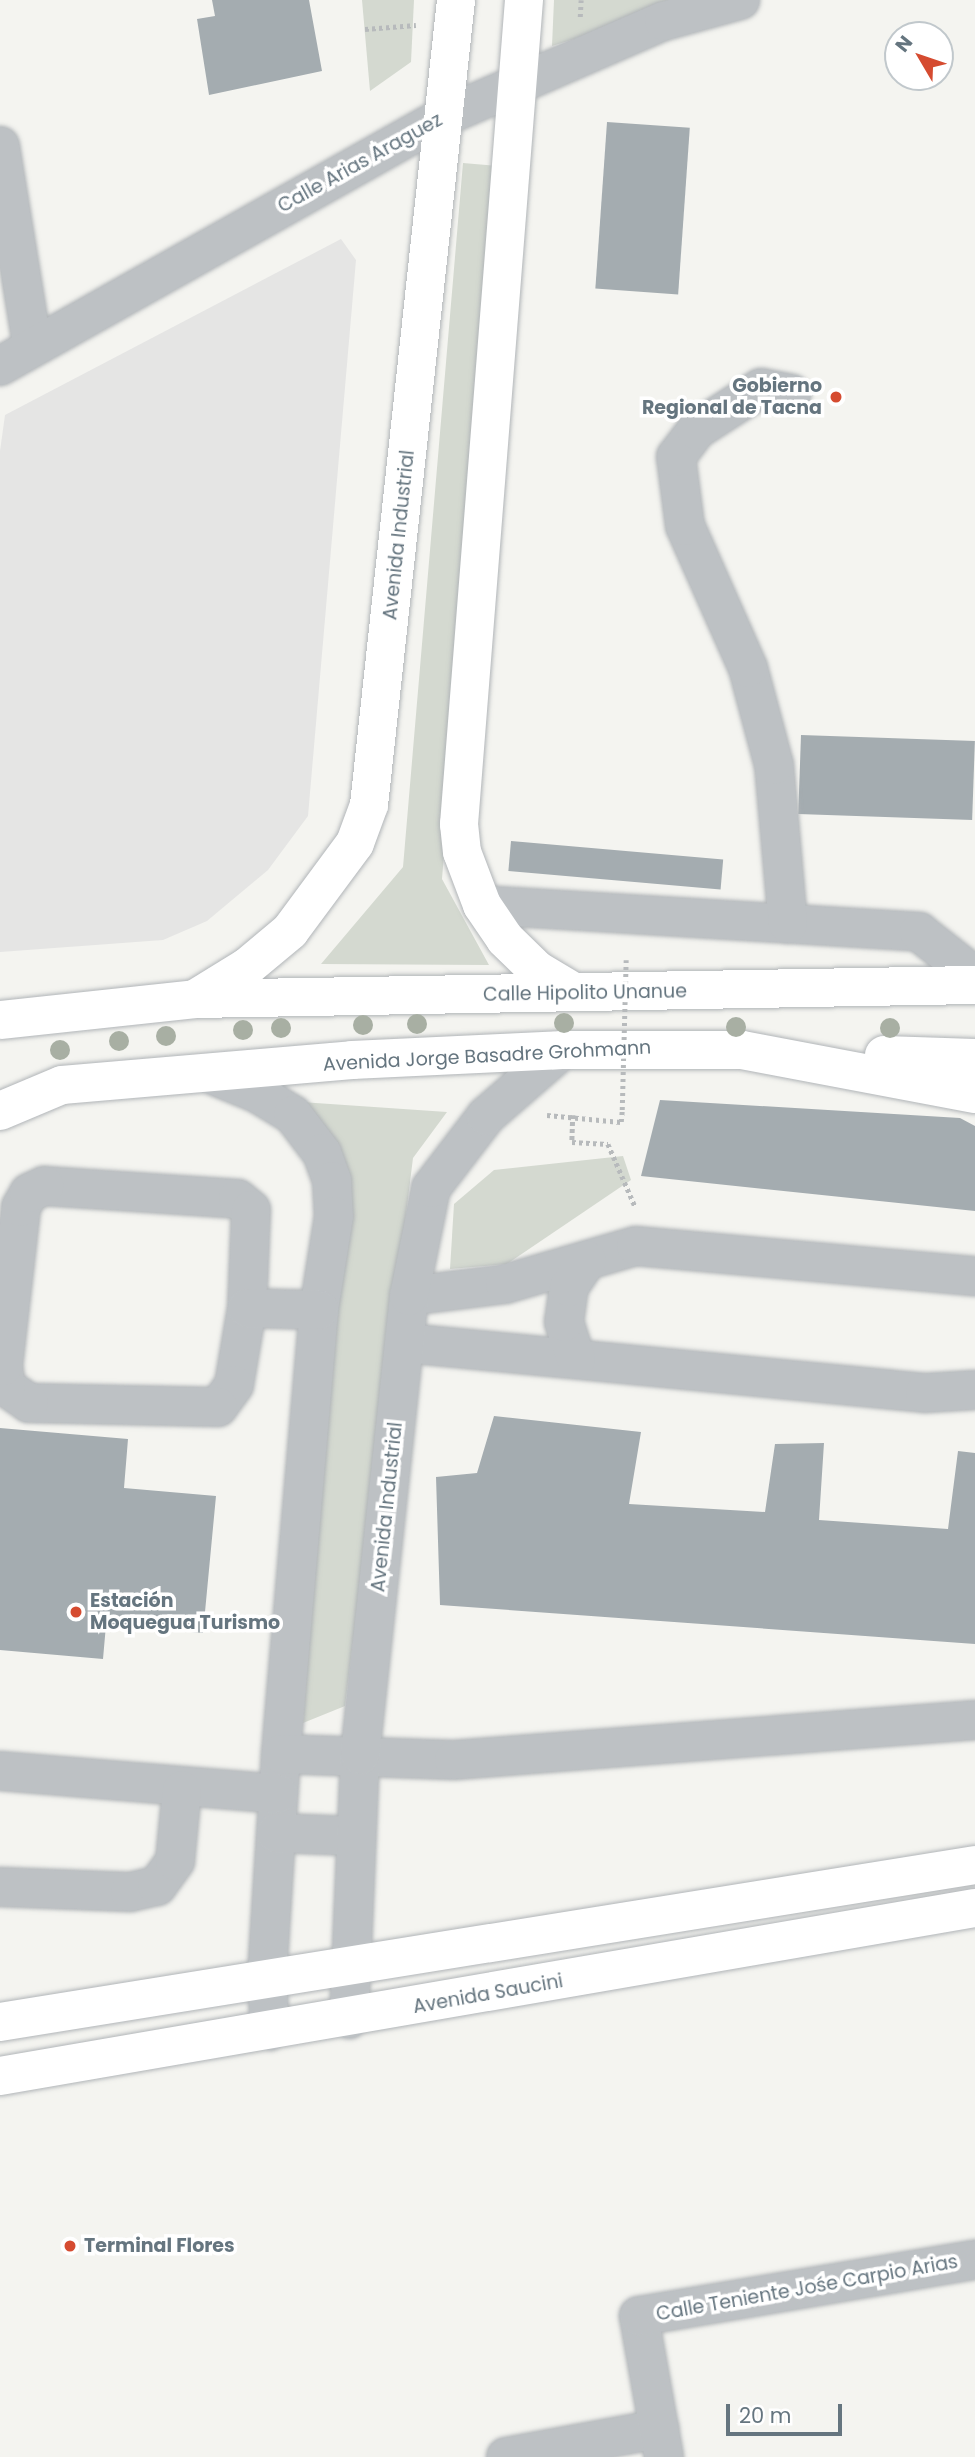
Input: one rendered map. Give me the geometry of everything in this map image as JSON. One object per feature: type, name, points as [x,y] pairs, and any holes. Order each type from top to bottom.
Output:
[{"type":"main road","points":[[524,0],[515,84],[516,153],[459,824],[462,852],[482,905],[505,939],[537,970],[572,991]]},
{"type":"main road","name":"Avenida Industrial","points":[[195,999],[247,967],[289,931],[355,843],[369,805],[455,12]]},
{"type":"main road","name":"Calle Hipolito Unanue","points":[[195,999],[975,985]]},
{"type":"main road","points":[[0,1020],[195,999]]},
{"type":"main road","points":[[742,1049],[975,1058]]},
{"type":"main road","name":"Avenida Jorge Basadre Grohmann","points":[[0,1111],[62,1085],[562,1050],[742,1049],[975,1094]]},
{"type":"main road","points":[[0,2022],[966,1867],[969,1909]]},
{"type":"main road","points":[[867,1883],[871,1926]]},
{"type":"main road","name":"Avenida Saucini","points":[[0,2076],[349,2019],[969,1909]]},
{"type":"street","name":"Calle Arias Araguez","points":[[0,366],[32,344],[445,116],[664,22],[740,0]]},
{"type":"street","points":[[0,146],[32,344]]},
{"type":"street","points":[[788,924],[774,765],[748,668],[685,526],[676,457],[696,430],[761,388],[791,394]]},
{"type":"street","points":[[482,905],[919,932],[975,976]]},
{"type":"street","name":"Avenida Industrial","points":[[349,2019],[354,1836],[360,1755],[409,1296],[430,1188],[486,1116],[562,1050]]},
{"type":"street","points":[[210,1074],[257,1093],[293,1115],[322,1153],[332,1181],[334,1216],[319,1310],[278,1794],[267,1978],[270,2031]]},
{"type":"street","points":[[44,1186],[238,1199],[251,1210],[254,1233],[247,1308],[234,1385],[218,1407],[29,1403],[6,1387],[3,1366],[21,1207],[29,1193],[44,1186]]},
{"type":"street","points":[[409,1296],[505,1284],[636,1246],[975,1276]]},
{"type":"street","points":[[576,1359],[564,1322],[569,1287],[587,1260]]},
{"type":"street","points":[[247,1308],[319,1310]]},
{"type":"street","points":[[405,1342],[925,1393],[975,1390]]},
{"type":"street","points":[[281,1754],[454,1760],[975,1720]]},
{"type":"street","points":[[0,1771],[182,1790],[278,1794]]},
{"type":"street","points":[[0,1888],[130,1892],[157,1886],[175,1861],[182,1790]]},
{"type":"street","points":[[276,1833],[354,1836]]},
{"type":"street","name":"Calle Teniente Jośe Carpio Arias","points":[[662,2443],[639,2316],[975,2260]]},
{"type":"street","points":[[506,2457],[662,2443]]},
{"type":"path","points":[[365,29],[455,12]]},
{"type":"path","points":[[588,1120],[621,1122],[626,960]]},
{"type":"path","points":[[573,1115],[572,1142],[608,1144],[635,1206]]},
{"type":"shaded area","points":[[362,0],[414,0],[411,62],[370,91]]},
{"type":"shaded area","points":[[554,0],[699,0],[552,46]]},
{"type":"shaded area","points":[[463,163],[498,166],[442,879],[489,965],[321,964],[403,867]]},
{"type":"shaded area","points":[[341,239],[356,260],[308,816],[268,870],[207,921],[163,940],[0,952],[0,451],[5,415]]},
{"type":"shaded area","points":[[301,1102],[447,1112],[413,1158],[345,1706],[303,1723],[343,1177]]},
{"type":"shaded area","points":[[623,1156],[631,1180],[507,1264],[450,1269],[454,1204],[494,1170]]},
{"type":"building","points":[[212,0],[309,0],[322,71],[209,95],[197,19],[215,16]]},
{"type":"building","points":[[607,122],[690,128],[678,294],[595,289]]},
{"type":"building","points":[[801,735],[975,741],[972,820],[798,814]]},
{"type":"building","points":[[511,841],[723,860],[721,889],[508,871]]},
{"type":"building","points":[[660,1100],[960,1118],[975,1126],[975,1211],[641,1176]]},
{"type":"building","points":[[494,1416],[641,1432],[629,1504],[765,1512],[775,1444],[824,1443],[819,1520],[948,1529],[958,1451],[975,1453],[975,1644],[440,1605],[436,1477],[477,1473]]},
{"type":"building","points":[[0,1428],[128,1439],[124,1488],[216,1496],[203,1633],[106,1625],[103,1659],[0,1650]]},
{"type":"place","name":"Gobierno Regional de Tacna","points":[[836,397]]},
{"type":"place","name":"Estación Moquegua Turismo","points":[[76,1612]]},
{"type":"place","name":"Terminal Flores","points":[[70,2246]]}]
